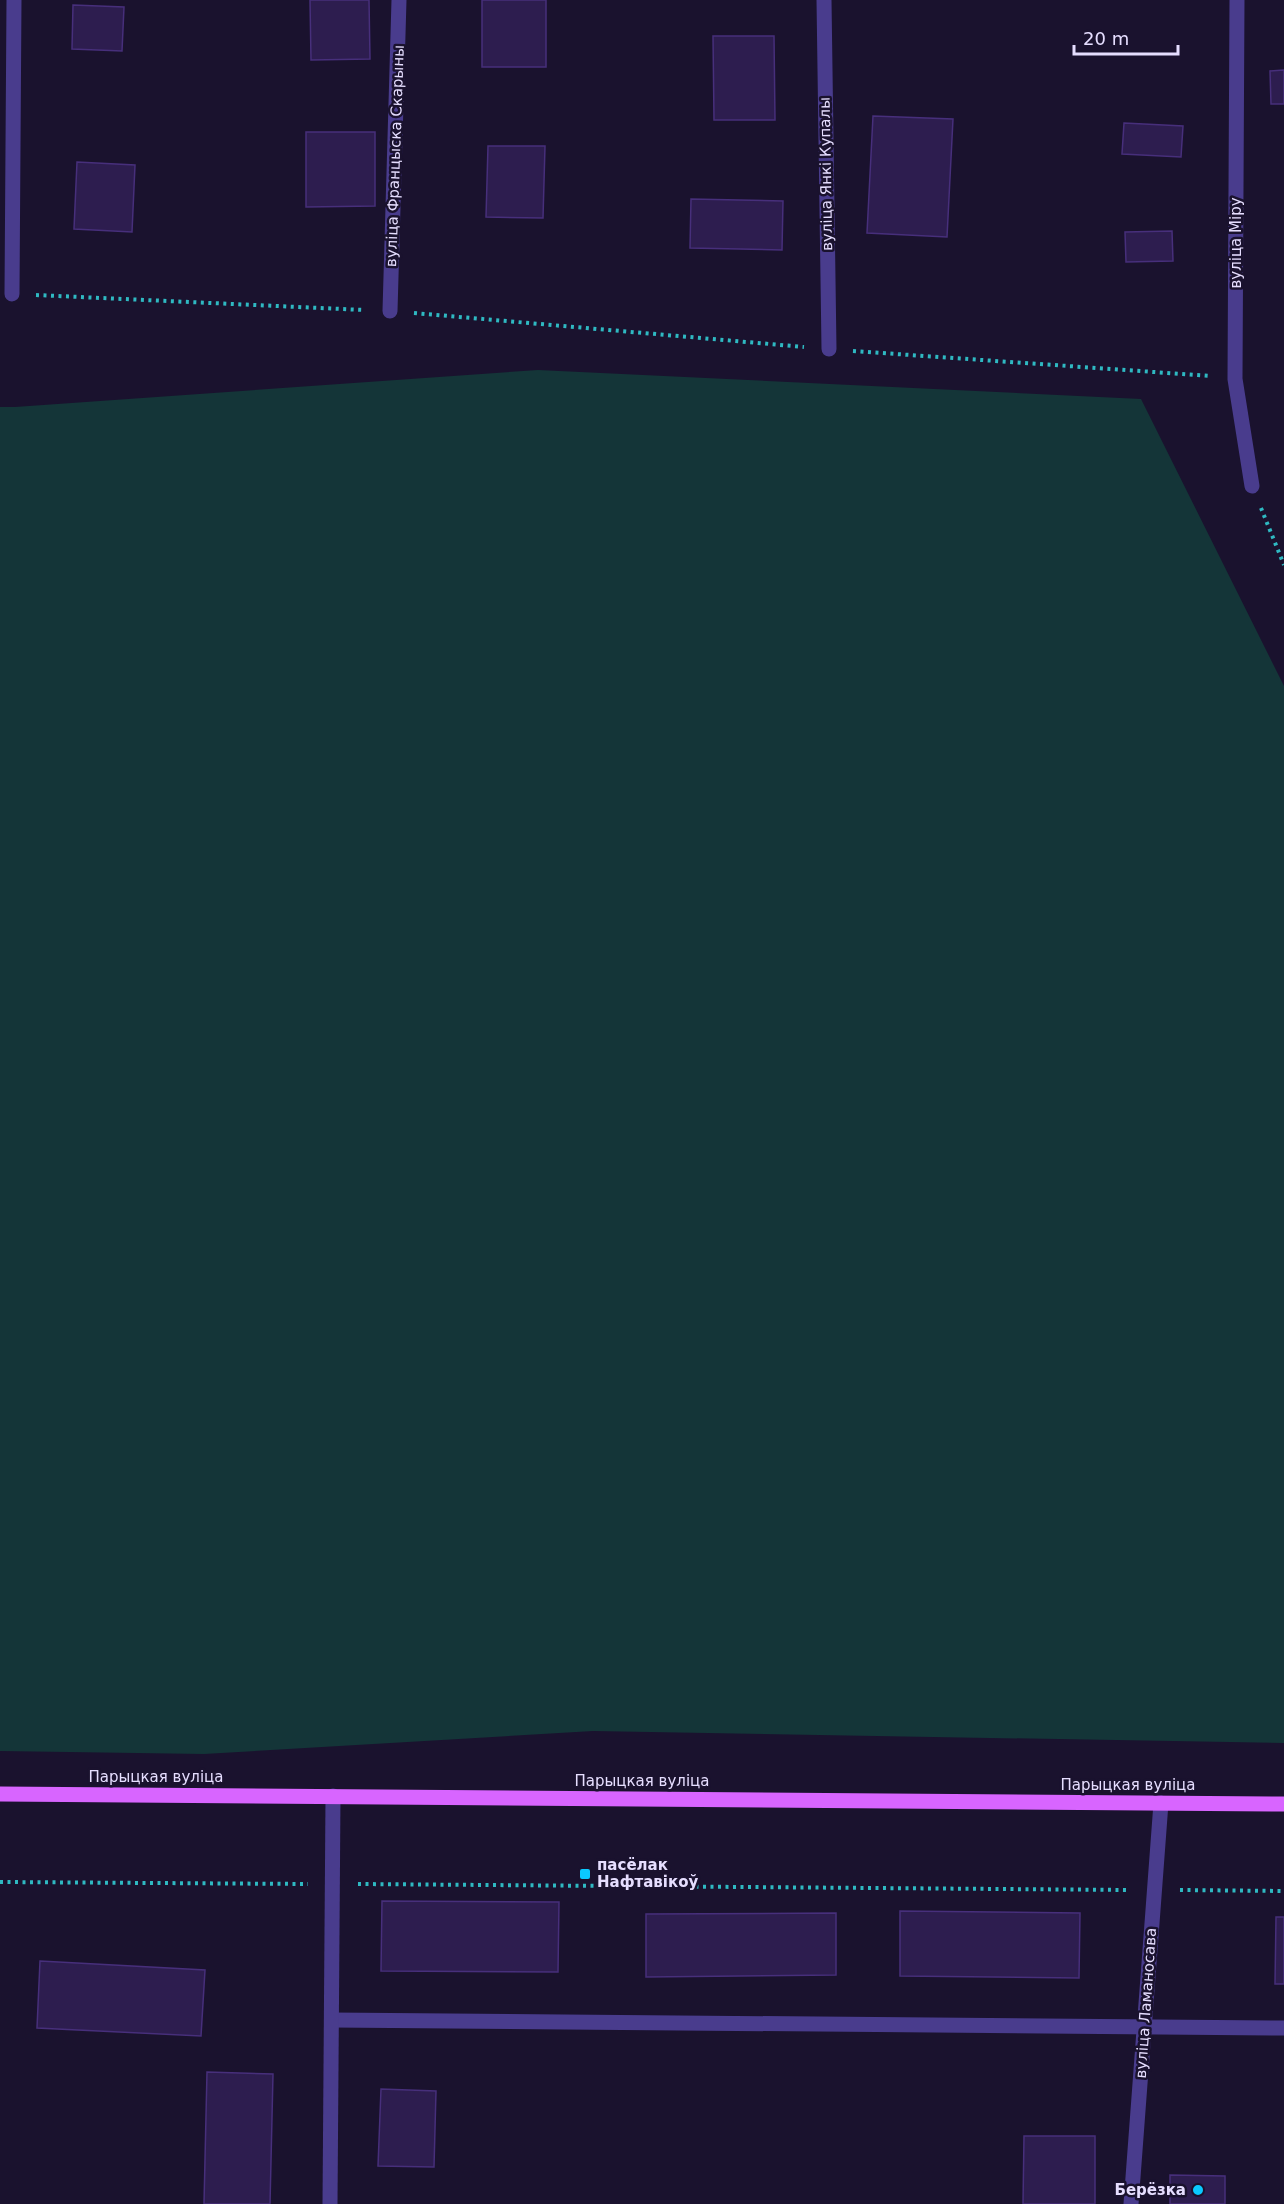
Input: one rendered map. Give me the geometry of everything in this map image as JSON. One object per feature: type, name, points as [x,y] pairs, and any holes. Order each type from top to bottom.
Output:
[{"type":"main road","name":"Парыцкая вуліца","points":[[0,1794],[1284,1804]]},
{"type":"street","points":[[12,294],[14,0]]},
{"type":"street","name":"вуліца Францыска Скарыны","points":[[390,311],[399,0]]},
{"type":"street","name":"вуліца Янкі Купалы","points":[[824,0],[829,349]]},
{"type":"street","name":"вуліца Міру","points":[[1237,0],[1235,379],[1252,486]]},
{"type":"street","points":[[330,2204],[333,1796]]},
{"type":"street","name":"вуліца Ламаносава","points":[[1131,2204],[1161,1803]]},
{"type":"street","points":[[332,2020],[1284,2028]]},
{"type":"path","points":[[12,294],[390,311],[829,349],[1235,379]]},
{"type":"path","points":[[1252,486],[1284,565]]},
{"type":"path","points":[[0,1882],[1284,1891]]},
{"type":"green space","points":[[538,370],[1141,399],[1284,686],[1284,1743],[593,1731],[204,1754],[0,1751],[0,407]]},
{"type":"building","points":[[310,0],[369,0],[370,59],[311,60]]},
{"type":"building","points":[[482,0],[546,0],[546,67],[482,67]]},
{"type":"building","points":[[73,5],[124,7],[122,51],[72,49]]},
{"type":"building","points":[[713,36],[774,36],[775,120],[714,120]]},
{"type":"building","points":[[1284,70],[1284,104],[1271,104],[1270,71]]},
{"type":"building","points":[[873,116],[953,119],[947,237],[867,233]]},
{"type":"building","points":[[1124,123],[1183,126],[1181,157],[1122,154]]},
{"type":"building","points":[[306,132],[375,132],[375,206],[306,207]]},
{"type":"building","points":[[488,146],[545,146],[543,218],[486,217]]},
{"type":"building","points":[[77,162],[135,165],[132,232],[74,229]]},
{"type":"building","points":[[691,199],[783,201],[782,250],[690,248]]},
{"type":"building","points":[[1172,231],[1173,261],[1126,262],[1125,232]]},
{"type":"building","points":[[382,1901],[559,1902],[558,1972],[381,1971]]},
{"type":"building","points":[[900,1911],[1080,1913],[1079,1978],[900,1976]]},
{"type":"building","points":[[836,1913],[836,1975],[646,1977],[646,1914]]},
{"type":"building","points":[[1276,1917],[1284,1917],[1284,1984],[1275,1984]]},
{"type":"building","points":[[40,1961],[205,1970],[201,2036],[37,2028]]},
{"type":"building","points":[[207,2072],[273,2074],[270,2204],[204,2204]]},
{"type":"building","points":[[381,2089],[436,2091],[434,2167],[378,2166]]},
{"type":"building","points":[[1024,2136],[1095,2136],[1095,2204],[1023,2204]]},
{"type":"building","name":"Берёзка","points":[[1170,2175],[1225,2176],[1225,2204],[1170,2204]]},
{"type":"place","name":"пасёлак Нафтавікоў","points":[[585,1874]]},
{"type":"place","name":"Берёзка","points":[[1198,2190]]}]
